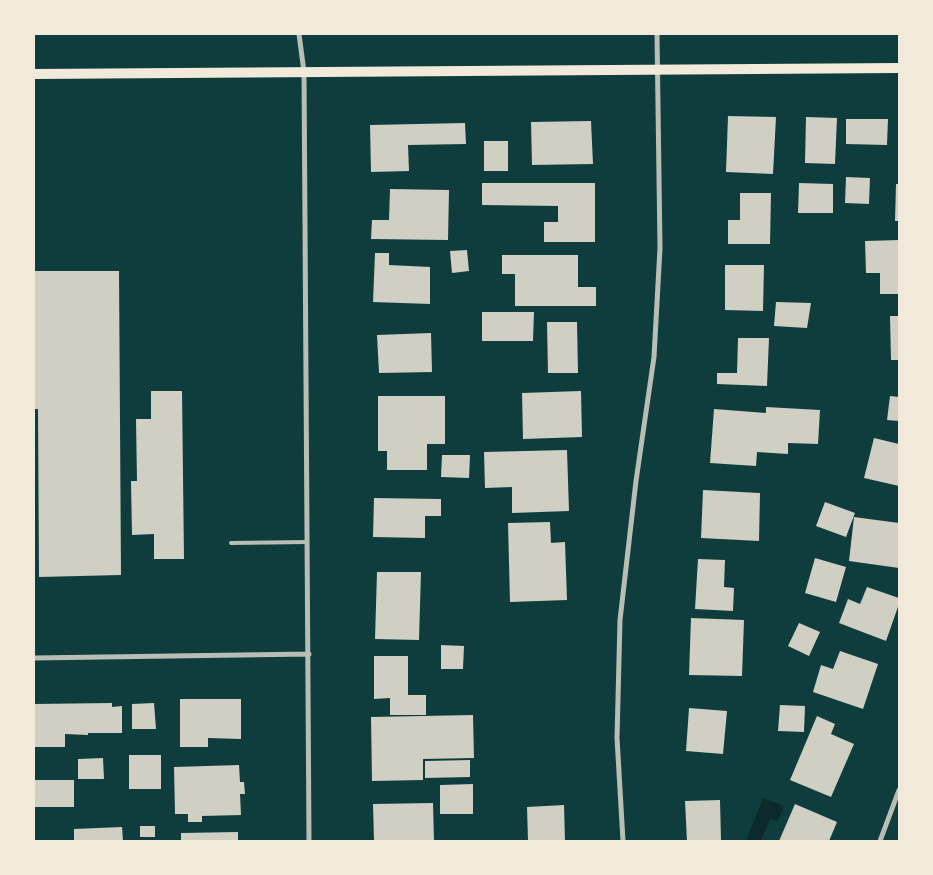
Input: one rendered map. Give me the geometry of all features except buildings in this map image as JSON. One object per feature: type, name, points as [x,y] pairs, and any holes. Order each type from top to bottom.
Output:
[{"type":"main road","points":[[34,74],[899,68]]},
{"type":"street","points":[[299,34],[304,72],[309,841]]},
{"type":"street","points":[[623,841],[617,738],[620,620],[636,482],[654,357],[660,248],[657,34]]},
{"type":"street","points":[[34,658],[309,654]]},
{"type":"street","points":[[880,841],[899,790]]},
{"type":"lane","points":[[231,543],[307,542]]},
{"type":"water","points":[[763,798],[784,806],[778,821],[770,819],[761,841],[746,841]]}]
